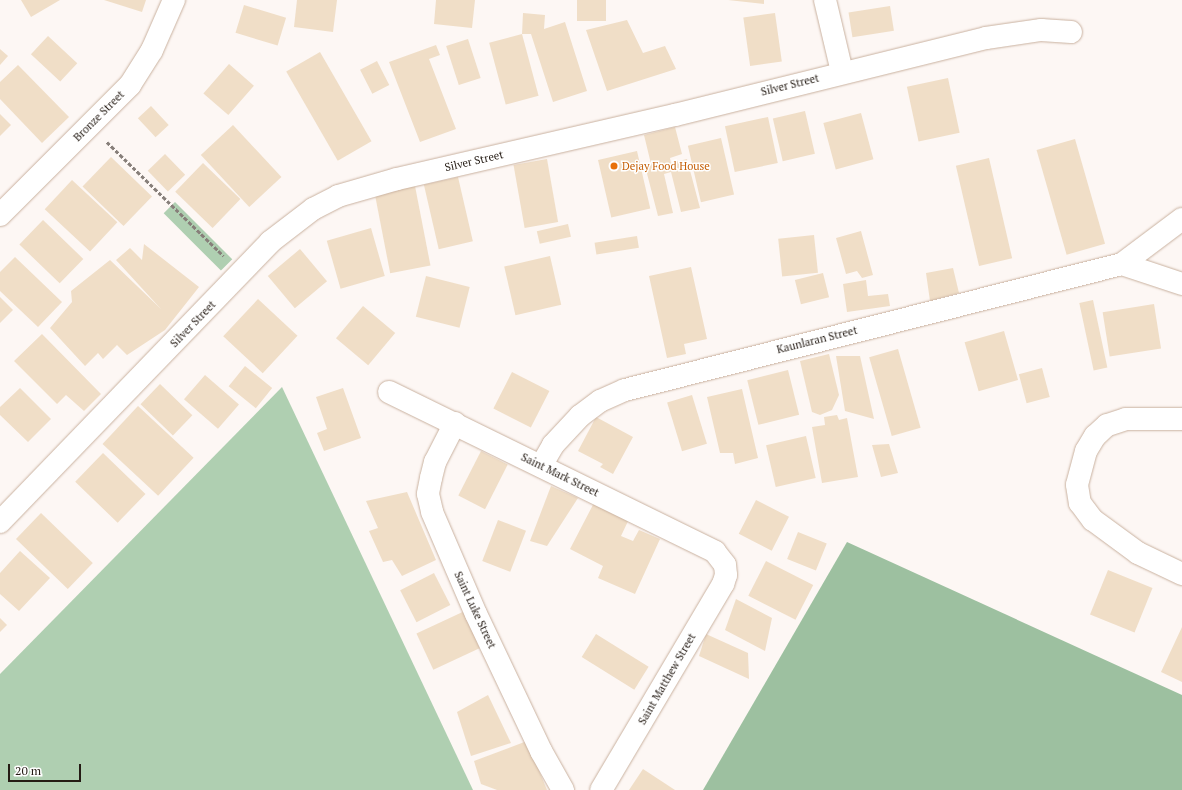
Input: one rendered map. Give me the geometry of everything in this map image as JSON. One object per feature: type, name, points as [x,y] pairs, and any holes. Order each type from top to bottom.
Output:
[{"type":"street","name":"Bronze Street","points":[[0,215],[130,85],[152,50],[174,0]]},
{"type":"street","points":[[825,0],[842,72]]},
{"type":"street","name":"Silver Street","points":[[0,522],[290,225],[338,196],[367,186],[675,115],[842,72],[1012,32],[1041,30],[1071,32]]},
{"type":"street","points":[[1122,264],[1182,219]]},
{"type":"street","points":[[1122,264],[1182,284]]},
{"type":"street","name":"Kaunlaran Street","points":[[541,466],[553,445],[580,416],[600,402],[625,390],[1122,264]]},
{"type":"street","name":"Saint Mark Street","points":[[389,392],[715,552],[725,565]]},
{"type":"street","points":[[1182,419],[1126,419],[1107,425],[1095,436],[1086,451],[1077,485],[1080,503],[1093,520],[1138,553],[1182,574]]},
{"type":"street","name":"Saint Luke Street","points":[[455,424],[435,462],[428,494],[432,512],[476,614],[540,751],[563,790]]},
{"type":"street","name":"Saint Matthew Street","points":[[601,790],[723,584],[726,575],[725,565]]},
{"type":"path","points":[[89,125],[242,273]]},
{"type":"green space","points":[[175,202],[232,259],[221,271],[164,213]]},
{"type":"green space","points":[[282,387],[473,790],[0,790],[0,674]]},
{"type":"green space","points":[[847,542],[1182,695],[1182,790],[703,790]]},
{"type":"building","points":[[21,0],[60,0],[31,17]]},
{"type":"building","points":[[104,0],[146,0],[142,12]]},
{"type":"building","points":[[297,0],[337,0],[333,32],[294,27]]},
{"type":"building","points":[[436,0],[475,0],[472,28],[434,24]]},
{"type":"building","points":[[577,0],[606,0],[606,21],[577,21]]},
{"type":"building","points":[[728,0],[764,0],[764,4]]},
{"type":"building","points":[[244,5],[286,18],[278,46],[236,33]]},
{"type":"building","points":[[890,6],[894,31],[852,37],[849,13]]},
{"type":"building","points":[[523,13],[545,15],[544,29],[565,22],[587,91],[553,102],[531,34],[522,34]]},
{"type":"building","points":[[775,13],[782,62],[750,66],[743,17]]},
{"type":"building","points":[[627,20],[643,53],[665,46],[676,69],[607,91],[586,30]]},
{"type":"building","points":[[522,34],[539,96],[506,105],[489,43]]},
{"type":"building","points":[[48,36],[77,63],[60,82],[31,54]]},
{"type":"building","points":[[468,39],[481,78],[459,85],[446,46]]},
{"type":"building","points":[[436,45],[440,55],[429,59],[456,129],[420,142],[389,62]]},
{"type":"building","points":[[0,49],[8,56],[0,65]]},
{"type":"building","points":[[320,52],[372,141],[338,161],[286,72]]},
{"type":"building","points":[[377,61],[389,85],[372,94],[360,70]]},
{"type":"building","points":[[229,64],[254,86],[228,115],[203,93]]},
{"type":"building","points":[[18,65],[69,117],[42,143],[0,99],[0,82]]},
{"type":"building","points":[[948,78],[960,133],[919,142],[907,87]]},
{"type":"building","points":[[151,106],[169,125],[156,137],[138,118]]},
{"type":"building","points":[[805,111],[815,154],[783,161],[773,118]]},
{"type":"building","points":[[861,113],[873,159],[836,169],[823,123]]},
{"type":"building","points":[[0,114],[11,125],[0,136]]},
{"type":"building","points":[[768,117],[778,163],[735,172],[725,126]]},
{"type":"building","points":[[233,125],[281,177],[249,207],[201,155]]},
{"type":"building","points":[[675,127],[682,154],[670,158],[671,163],[687,159],[700,208],[681,212],[671,172],[664,174],[673,213],[658,216],[645,166],[651,164],[644,135]]},
{"type":"building","points":[[721,138],[734,195],[701,202],[688,146]]},
{"type":"building","points":[[1075,139],[1105,244],[1067,255],[1037,150]]},
{"type":"building","points":[[637,151],[650,208],[611,217],[598,160]]},
{"type":"building","points":[[165,154],[185,175],[168,192],[148,171]]},
{"type":"building","points":[[111,157],[152,197],[124,226],[83,186]]},
{"type":"building","points":[[989,158],[1012,258],[979,266],[956,166]]},
{"type":"building","points":[[547,159],[558,222],[525,228],[514,165]]},
{"type":"building","points":[[203,163],[240,199],[213,228],[175,192]]},
{"type":"building","points":[[458,177],[473,241],[439,249],[424,185]]},
{"type":"building","points":[[72,180],[117,222],[90,252],[45,209]]},
{"type":"building","points":[[415,186],[430,266],[390,273],[375,194]]},
{"type":"building","points":[[43,220],[83,259],[60,283],[19,244]]},
{"type":"building","points":[[568,224],[571,237],[540,244],[537,231]]},
{"type":"building","points":[[371,228],[385,276],[341,289],[327,241]]},
{"type":"building","points":[[861,231],[873,275],[862,278],[857,271],[846,274],[836,238]]},
{"type":"building","points":[[814,235],[818,273],[782,277],[778,239]]},
{"type":"building","points":[[637,236],[639,248],[596,255],[595,243]]},
{"type":"building","points":[[144,244],[199,287],[165,330],[127,355],[117,345],[103,359],[98,353],[85,366],[50,328],[72,302],[71,291],[110,260],[161,309],[116,260],[130,248],[142,260]]},
{"type":"building","points":[[300,249],[327,281],[295,308],[268,276]]},
{"type":"building","points":[[550,256],[561,305],[515,315],[504,267]]},
{"type":"building","points":[[15,257],[62,302],[38,327],[0,291],[0,272]]},
{"type":"building","points":[[691,267],[707,339],[684,344],[686,354],[667,358],[649,276]]},
{"type":"building","points":[[953,268],[959,293],[930,301],[926,273]]},
{"type":"building","points":[[823,273],[829,297],[801,304],[795,280]]},
{"type":"building","points":[[426,276],[470,287],[460,328],[416,317]]},
{"type":"building","points":[[866,280],[868,296],[888,294],[890,306],[847,312],[843,284]]},
{"type":"building","points":[[0,297],[13,310],[0,323]]},
{"type":"building","points":[[258,299],[297,336],[263,373],[223,336]]},
{"type":"building","points":[[1093,300],[1107,367],[1094,370],[1079,303]]},
{"type":"building","points":[[1154,304],[1161,348],[1110,357],[1103,312]]},
{"type":"building","points":[[363,306],[395,333],[368,365],[336,338]]},
{"type":"building","points":[[1004,331],[1018,380],[979,391],[965,342]]},
{"type":"building","points":[[42,334],[101,394],[84,411],[66,395],[57,404],[14,361]]},
{"type":"building","points":[[898,349],[921,428],[892,436],[869,357]]},
{"type":"building","points":[[829,354],[839,395],[832,410],[820,415],[812,412],[800,361]]},
{"type":"building","points":[[836,356],[860,356],[874,419],[845,411]]},
{"type":"building","points":[[245,366],[272,388],[256,408],[229,386]]},
{"type":"building","points":[[1042,368],[1050,397],[1027,403],[1019,374]]},
{"type":"building","points":[[788,370],[799,415],[758,425],[747,380]]},
{"type":"building","points":[[512,372],[549,391],[531,428],[493,409]]},
{"type":"building","points":[[205,375],[239,405],[218,429],[184,399]]},
{"type":"building","points":[[160,384],[192,415],[173,435],[141,404]]},
{"type":"building","points":[[20,388],[51,419],[28,442],[0,415],[0,407]]},
{"type":"building","points":[[343,388],[361,438],[324,451],[317,433],[327,429],[316,397]]},
{"type":"building","points":[[742,389],[758,458],[735,464],[733,453],[720,453],[707,397]]},
{"type":"building","points":[[692,395],[707,444],[682,451],[667,403]]},
{"type":"building","points":[[138,406],[194,458],[158,496],[103,444]]},
{"type":"building","points":[[837,415],[839,420],[847,418],[858,477],[822,483],[812,427],[825,425],[824,417]]},
{"type":"building","points":[[596,417],[633,437],[613,474],[600,467],[603,464],[578,451]]},
{"type":"building","points":[[806,436],[816,478],[776,487],[766,445]]},
{"type":"building","points":[[889,444],[898,473],[881,477],[872,445]]},
{"type":"building","points":[[481,451],[508,465],[485,509],[458,496]]},
{"type":"building","points":[[103,453],[145,494],[118,523],[75,482]]},
{"type":"building","points":[[551,486],[578,498],[547,546],[530,541]]},
{"type":"building","points":[[407,492],[436,560],[402,576],[392,560],[383,562],[369,531],[378,528],[366,501]]},
{"type":"building","points":[[596,499],[630,517],[621,536],[633,541],[639,530],[660,539],[635,594],[598,578],[603,566],[570,549]]},
{"type":"building","points":[[756,500],[789,517],[772,551],[739,534]]},
{"type":"building","points":[[41,513],[93,563],[68,589],[16,539]]},
{"type":"building","points":[[498,520],[526,531],[510,572],[482,561]]},
{"type":"building","points":[[798,532],[827,544],[816,571],[787,559]]},
{"type":"building","points":[[20,551],[50,578],[19,611],[0,594],[0,573]]},
{"type":"building","points":[[766,561],[813,585],[796,620],[748,596]]},
{"type":"building","points":[[1108,570],[1153,588],[1135,632],[1090,615]]},
{"type":"building","points":[[434,573],[450,605],[416,622],[400,590]]},
{"type":"building","points":[[736,599],[772,618],[765,651],[725,630]]},
{"type":"building","points":[[469,609],[486,645],[433,670],[416,634]]},
{"type":"building","points":[[0,618],[7,625],[0,632]]},
{"type":"building","points":[[1182,627],[1182,682],[1161,672]]},
{"type":"building","points":[[596,634],[649,667],[634,690],[582,657]]},
{"type":"building","points":[[706,634],[748,653],[749,679],[699,656]]},
{"type":"building","points":[[488,695],[511,743],[471,756],[457,712]]},
{"type":"building","points":[[527,741],[547,790],[497,790],[481,784],[474,761]]},
{"type":"building","points":[[643,769],[675,790],[629,790]]},
{"type":"place","name":"Dejay Food House","points":[[614,166]]}]
